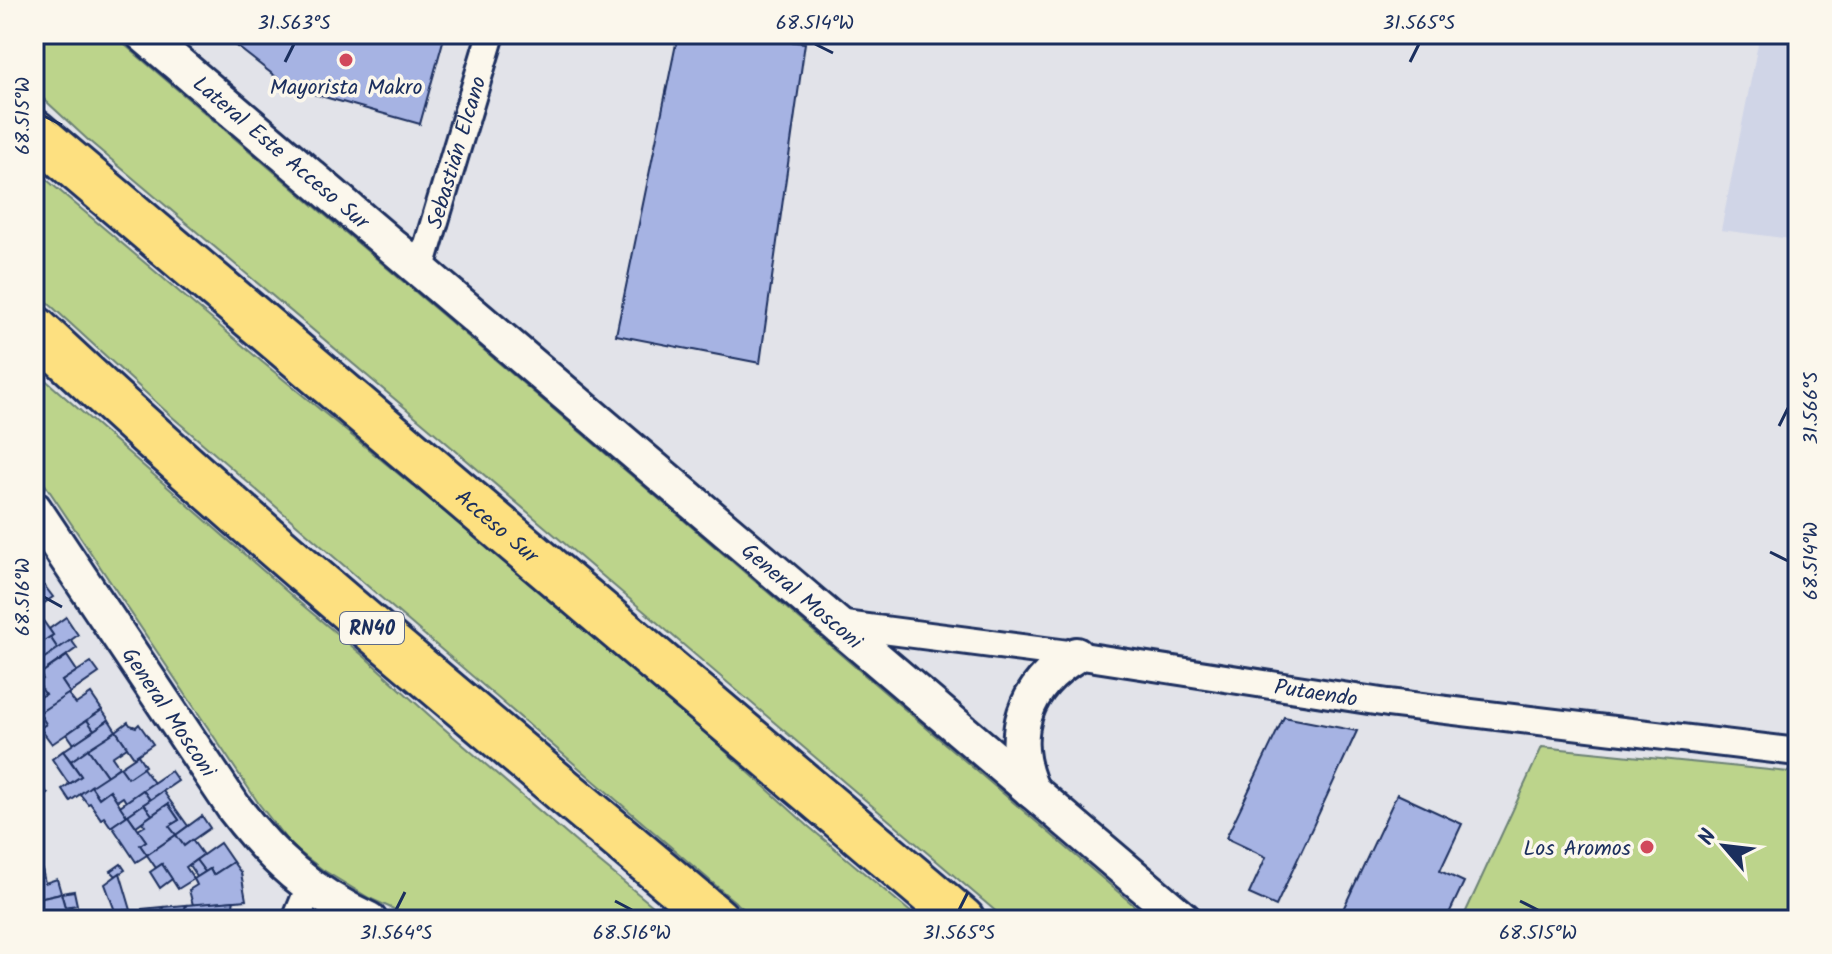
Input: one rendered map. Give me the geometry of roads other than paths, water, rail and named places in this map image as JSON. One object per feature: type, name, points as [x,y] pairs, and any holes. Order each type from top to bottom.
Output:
[{"type":"highway","name":"Acceso Sur","points":[[34,132],[962,920]]},
{"type":"highway","name":"RN40","points":[[34,328],[296,563],[717,920]]},
{"type":"street","name":"Lateral Este Acceso Sur","points":[[143,34],[420,271]]},
{"type":"street","name":"Sebastián Elcano","points":[[420,271],[491,34]]},
{"type":"street","name":"General Mosconi","points":[[420,271],[1184,920]]},
{"type":"street","name":"General Mosconi","points":[[34,509],[234,808],[269,852],[339,906],[369,920]]},
{"type":"street","name":"Putaendo","points":[[837,624],[1076,655],[1388,703],[1798,752]]},
{"type":"street","points":[[1032,791],[1021,757],[1022,722],[1036,690],[1047,676],[1076,655]]},
{"type":"street","points":[[296,920],[310,886]]},
{"type":"place","name":"Mayorista Makro","points":[[346,60]]},
{"type":"place","name":"Los Aromos","points":[[1647,847]]}]
